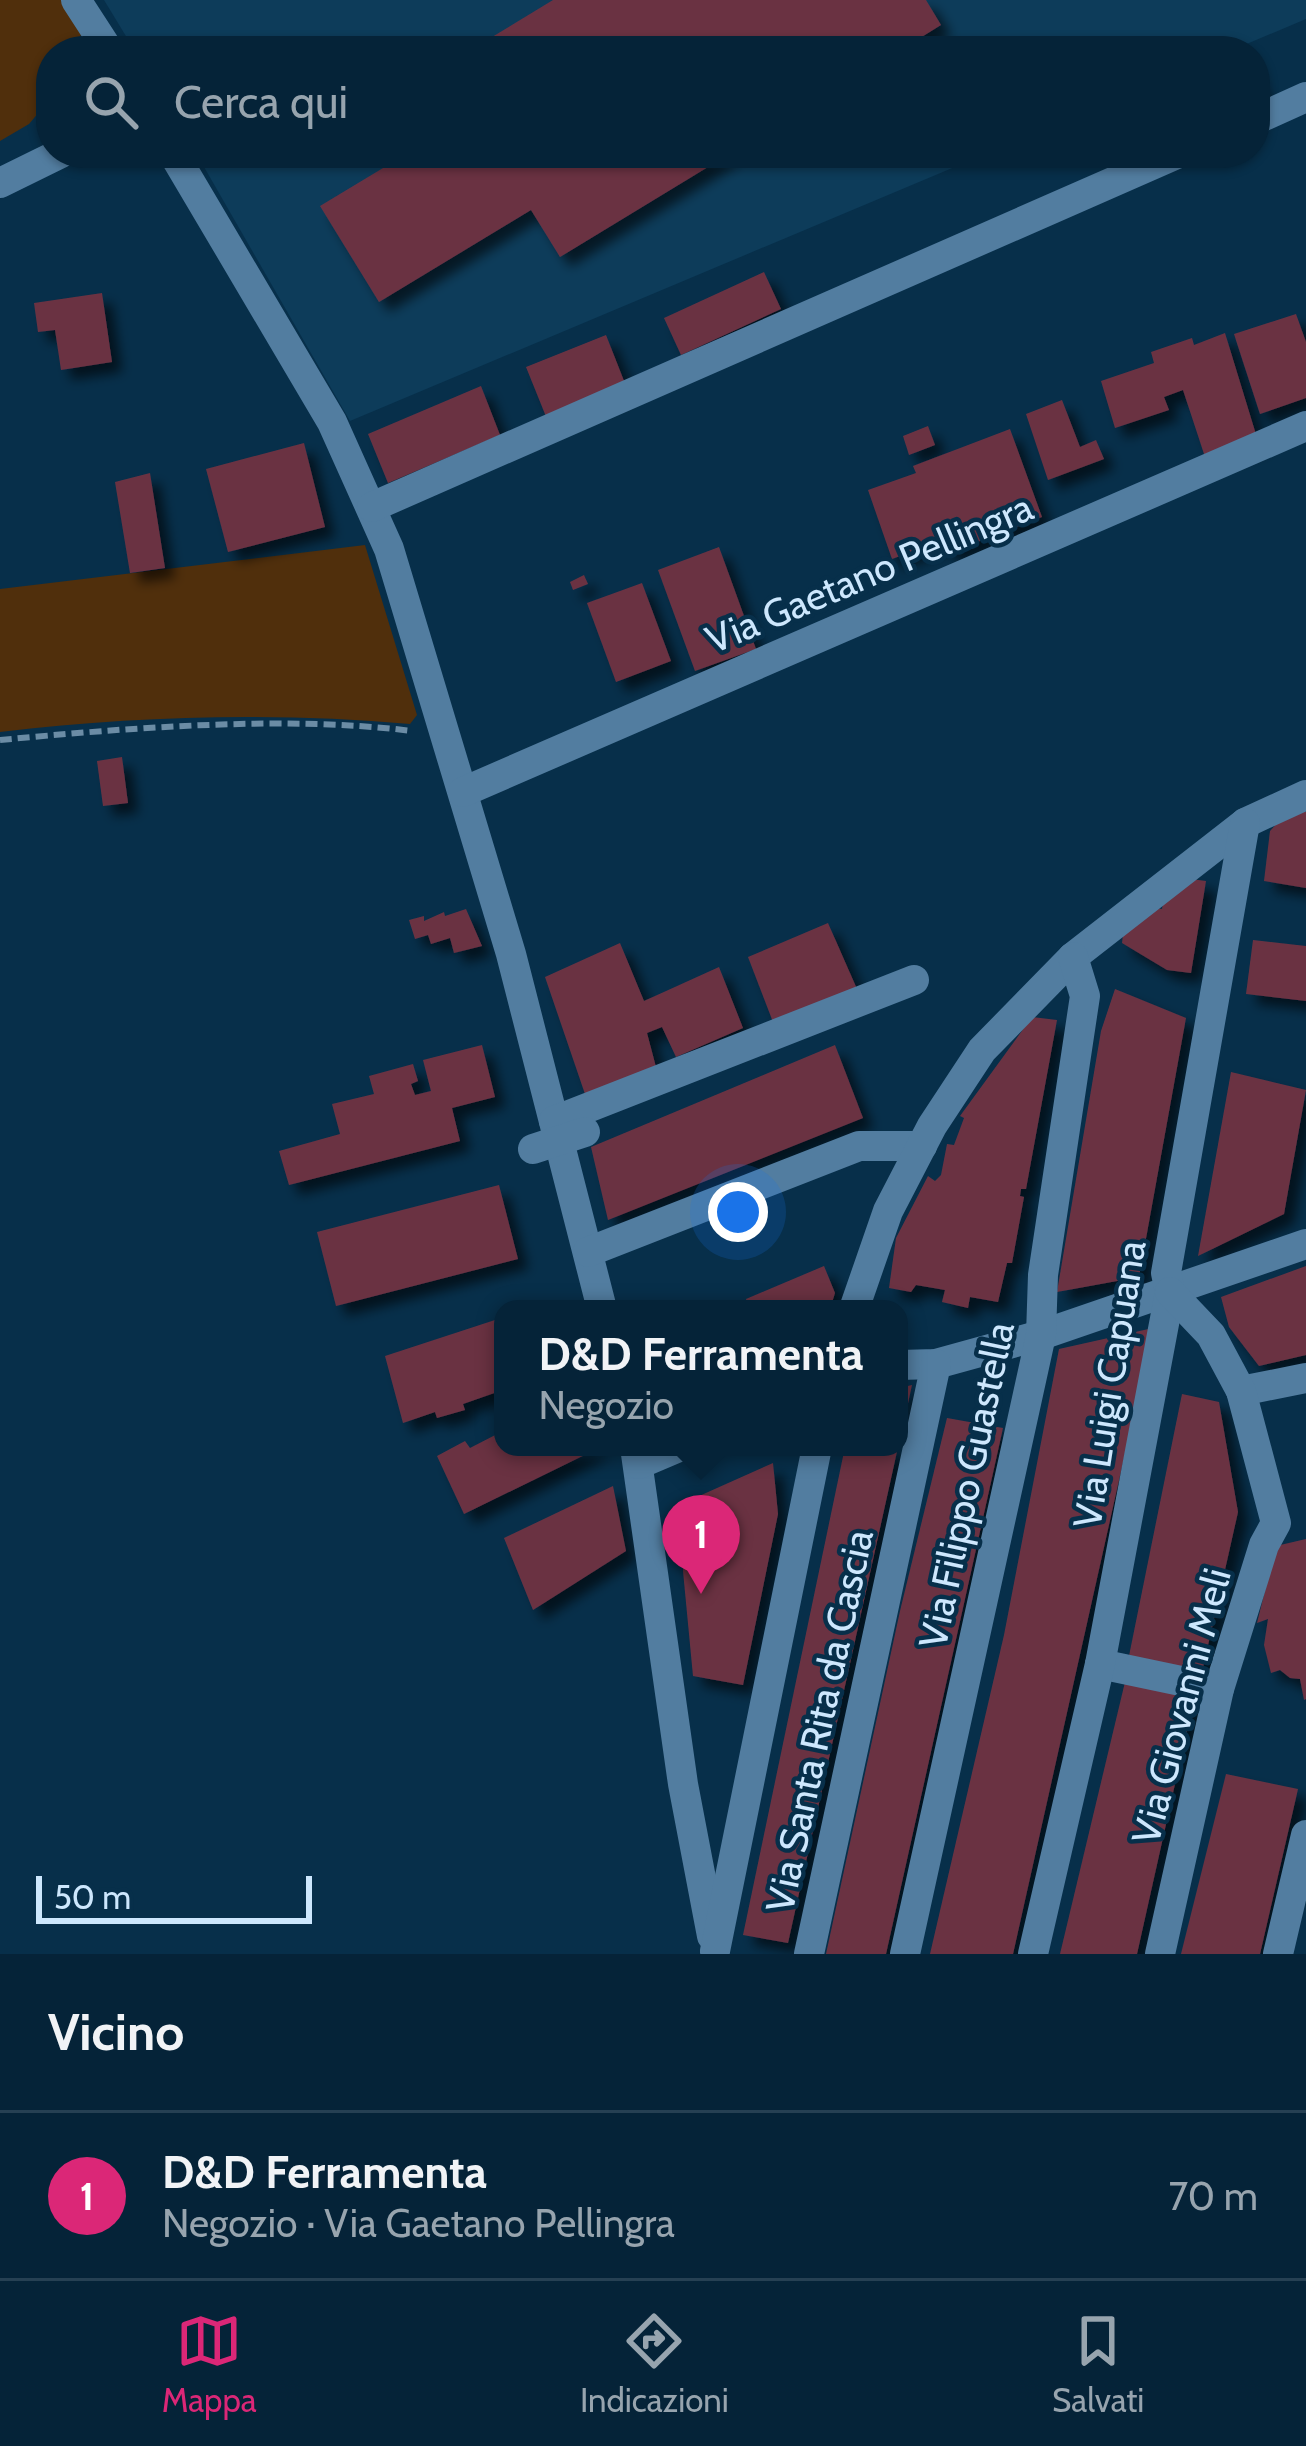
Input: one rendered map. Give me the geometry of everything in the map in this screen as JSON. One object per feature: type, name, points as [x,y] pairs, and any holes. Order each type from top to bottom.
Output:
[{"type":"street","points":[[76,0],[99,36]]},
{"type":"street","points":[[1270,113],[1306,97]]},
{"type":"street","points":[[0,183],[36,165]]},
{"type":"street","points":[[182,168],[332,422],[389,549],[511,954],[600,1300]]},
{"type":"street","points":[[372,507],[1145,168]]},
{"type":"street","name":"Via Gaetano Pellingra","points":[[463,792],[1306,426]]},
{"type":"street","points":[[857,1300],[888,1211],[982,1050],[1073,957],[1245,823],[1306,795]]},
{"type":"street","name":"Via Luigi Capuana","points":[[1033,1954],[1100,1664],[1170,1292],[1166,1274],[1245,823]]},
{"type":"street","name":"Via Filippo Guastella","points":[[905,1954],[1041,1335],[1043,1275],[1085,996],[1073,957]]},
{"type":"street","points":[[558,1136],[914,980]]},
{"type":"street","points":[[589,1252],[859,1146],[922,1146]]},
{"type":"street","points":[[908,1366],[936,1364],[1041,1335],[1306,1244]]},
{"type":"street","name":"Via Giovanni Meli","points":[[1160,1954],[1219,1689],[1264,1545],[1291,1520],[1241,1391],[1211,1335],[1170,1292]]},
{"type":"street","name":"Via Santa Rita da Cascia","points":[[809,1954],[936,1364]]},
{"type":"street","points":[[1241,1391],[1306,1378]]},
{"type":"street","points":[[637,1456],[683,1784],[716,1952]]},
{"type":"street","points":[[716,1952],[815,1456]]},
{"type":"street","points":[[1100,1664],[1219,1689]]},
{"type":"street","points":[[1279,1954],[1306,1835]]},
{"type":"path","points":[[0,740],[289,725],[446,736]]},
{"type":"shaded area","points":[[0,0],[62,0],[83,29],[80,36],[36,36],[36,116],[0,141]]},
{"type":"shaded area","points":[[104,0],[1306,0],[1306,19],[1266,36],[126,36]]},
{"type":"shaded area","points":[[205,168],[952,168],[350,421]]},
{"type":"shaded area","points":[[365,545],[417,715],[410,724],[205,718],[0,732],[0,589]]},
{"type":"building","points":[[553,0],[926,0],[941,25],[923,36],[494,36]]},
{"type":"building","points":[[383,168],[706,168],[560,257],[531,210],[379,302],[320,206]]},
{"type":"building","points":[[764,272],[781,309],[681,355],[664,318]]},
{"type":"building","points":[[102,293],[112,362],[61,370],[55,330],[38,332],[34,303]]},
{"type":"building","points":[[1296,314],[1306,342],[1306,398],[1260,414],[1234,334]]},
{"type":"building","points":[[1225,333],[1258,441],[1205,457],[1183,390],[1164,397],[1169,410],[1115,428],[1101,381],[1154,363],[1151,352],[1192,338],[1194,345]]},
{"type":"building","points":[[606,335],[626,386],[547,419],[526,367]]},
{"type":"building","points":[[481,386],[500,435],[388,483],[368,434]]},
{"type":"building","points":[[1062,400],[1080,447],[1096,440],[1104,459],[1048,480],[1026,414]]},
{"type":"building","points":[[928,426],[935,445],[909,455],[903,436]]},
{"type":"building","points":[[1010,429],[1042,517],[949,553],[944,540],[892,559],[868,490],[916,473],[913,466]]},
{"type":"building","points":[[304,443],[325,527],[228,552],[206,469]]},
{"type":"building","points":[[150,473],[165,568],[130,573],[115,482]]},
{"type":"building","points":[[719,547],[756,649],[695,671],[658,570]]},
{"type":"building","points":[[584,575],[588,584],[573,590],[570,582]]},
{"type":"building","points":[[642,583],[671,661],[616,682],[587,603]]},
{"type":"building","points":[[122,757],[128,803],[103,806],[97,761]]},
{"type":"building","points":[[1306,812],[1306,888],[1264,881],[1270,831],[1280,820]]},
{"type":"building","points":[[1183,878],[1206,881],[1191,973],[1167,970],[1122,943],[1124,926],[1151,907],[1162,909],[1165,890]]},
{"type":"building","points":[[466,909],[482,946],[454,953],[450,938],[431,944],[428,935],[415,939],[409,920],[424,916],[424,921]]},
{"type":"building","points":[[828,923],[857,989],[773,1022],[748,957]]},
{"type":"building","points":[[1253,940],[1306,946],[1306,1001],[1246,994]]},
{"type":"building","points":[[620,943],[644,1001],[719,967],[743,1028],[676,1057],[662,1027],[647,1033],[656,1067],[585,1094],[545,977]]},
{"type":"building","points":[[1115,989],[1186,1018],[1139,1277],[1057,1292],[1101,1031]]},
{"type":"building","points":[[1032,1017],[1057,1020],[1026,1189],[1021,1189],[1024,1197],[1012,1263],[1007,1263],[998,1302],[970,1297],[968,1308],[942,1302],[945,1290],[916,1285],[911,1292],[889,1288],[896,1238],[928,1176],[935,1181],[941,1175],[947,1144],[954,1145],[964,1118],[960,1116]]},
{"type":"building","points":[[482,1045],[495,1097],[452,1108],[460,1141],[289,1185],[279,1151],[340,1134],[332,1104],[374,1094],[369,1076],[413,1064],[418,1081],[411,1084],[415,1095],[431,1091],[423,1060]]},
{"type":"building","points":[[835,1045],[863,1118],[608,1220],[591,1147]]},
{"type":"building","points":[[1231,1072],[1306,1090],[1284,1214],[1198,1256]]},
{"type":"building","points":[[499,1185],[518,1259],[336,1306],[317,1232]]},
{"type":"building","points":[[824,1266],[835,1293],[833,1300],[746,1299]]},
{"type":"building","points":[[1306,1266],[1306,1355],[1259,1366],[1229,1327],[1221,1297]]},
{"type":"building","points":[[494,1320],[494,1393],[463,1404],[465,1410],[437,1418],[435,1412],[403,1423],[385,1356]]},
{"type":"building","points":[[1153,1328],[1013,1954],[930,1954],[1004,1635],[1059,1349]]},
{"type":"building","points":[[1182,1394],[1219,1402],[1238,1512],[1202,1672],[1129,1656]]},
{"type":"building","points":[[947,1418],[1003,1428],[886,1954],[826,1954],[900,1611]]},
{"type":"building","points":[[494,1436],[494,1456],[583,1456],[464,1514],[437,1456],[465,1441],[470,1448]]},
{"type":"building","points":[[843,1456],[896,1456],[788,1943],[743,1935]]},
{"type":"building","points":[[773,1463],[778,1514],[743,1685],[693,1676],[683,1571],[686,1536],[679,1505]]},
{"type":"building","points":[[613,1486],[626,1551],[533,1610],[504,1538]]},
{"type":"building","points":[[1306,1539],[1304,1700],[1300,1679],[1280,1670],[1271,1673],[1264,1645],[1268,1619],[1257,1623],[1276,1546]]},
{"type":"building","points":[[1125,1682],[1194,1699],[1137,1954],[1060,1954]]},
{"type":"building","points":[[1226,1774],[1298,1789],[1260,1954],[1181,1954]]},
{"type":"place","name":"D&D Ferramenta","points":[[701,1594]]}]
